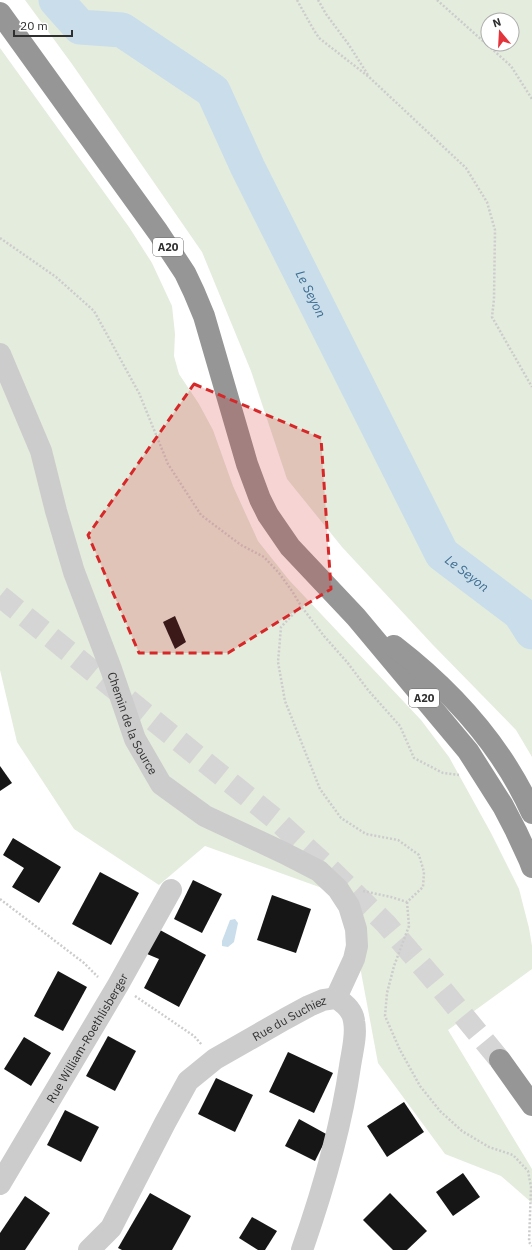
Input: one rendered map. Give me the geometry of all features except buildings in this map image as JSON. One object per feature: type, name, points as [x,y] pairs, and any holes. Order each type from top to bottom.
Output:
[{"type":"highway","name":"A20","points":[[0,13],[162,237],[185,273],[204,316],[247,464],[260,499],[268,515],[290,547],[356,618],[468,751],[503,806],[520,838],[532,868]]},
{"type":"highway","points":[[356,618],[407,656],[475,723],[496,750],[514,778],[532,813]]},
{"type":"highway","points":[[500,1060],[532,1105]]},
{"type":"street","name":"Chemin de la Source","points":[[0,354],[41,451],[56,511],[74,572],[111,669],[135,740],[161,784],[205,816],[319,871],[338,889],[349,906],[356,929],[356,946],[354,959],[336,998]]},
{"type":"street","name":"Rue William-Roethlisberger","points":[[0,1184],[116,989],[171,890]]},
{"type":"street","name":"Rue du Suchiez","points":[[89,1250],[111,1228],[188,1081],[215,1059],[309,1006],[323,1000],[336,998],[347,1006],[354,1020],[354,1034],[347,1086],[338,1133],[314,1216],[302,1250]]},
{"type":"path","points":[[297,0],[319,38],[369,77],[466,168],[487,202],[495,230],[494,299],[492,317],[532,387]]},
{"type":"path","points":[[318,0],[369,77]]},
{"type":"path","points":[[437,0],[511,66],[532,99]]},
{"type":"path","points":[[0,238],[56,277],[94,311],[139,393],[168,464],[201,515],[242,545],[264,557],[283,579],[324,636],[347,662],[368,690],[400,726],[414,758],[443,773],[461,776]]},
{"type":"path","points":[[301,606],[281,627],[278,662],[285,700],[320,790],[341,818],[366,834],[398,840],[419,855],[424,872],[423,887],[407,902]]},
{"type":"path","points":[[349,906],[363,890],[407,902]]},
{"type":"path","points":[[0,899],[116,989],[194,1036],[215,1059]]},
{"type":"path","points":[[407,902],[409,926],[394,966],[387,993],[385,1016],[400,1050],[420,1086],[440,1111],[462,1131],[489,1147],[513,1155],[528,1171],[531,1187],[529,1242],[532,1246]]},
{"type":"highlighted area","points":[[194,384],[321,438],[331,589],[228,653],[139,653],[88,535]]},
{"type":"green space","points":[[25,0],[532,0],[532,757],[516,730],[433,645],[342,547],[287,479],[251,371],[202,252],[72,64]]},
{"type":"green space","points":[[0,48],[129,227],[152,263],[172,306],[175,334],[174,356],[179,374],[199,404],[213,430],[233,486],[258,541],[289,580],[421,720],[449,757],[491,833],[519,889],[532,946],[532,969],[448,1030],[532,1169],[532,1203],[501,1176],[445,1154],[378,1063],[347,897],[205,846],[159,885],[74,829],[17,742],[0,670]]},
{"type":"water","points":[[235,919],[238,923],[234,942],[228,947],[222,946],[222,941],[230,920]]},
{"type":"waterway","name":"Le Seyon","points":[[56,0],[80,27],[122,30],[213,91],[248,168],[442,554],[520,613],[532,632]]},
{"type":"tunnel","points":[[0,596],[274,818],[333,872],[386,924],[500,1060]]}]
